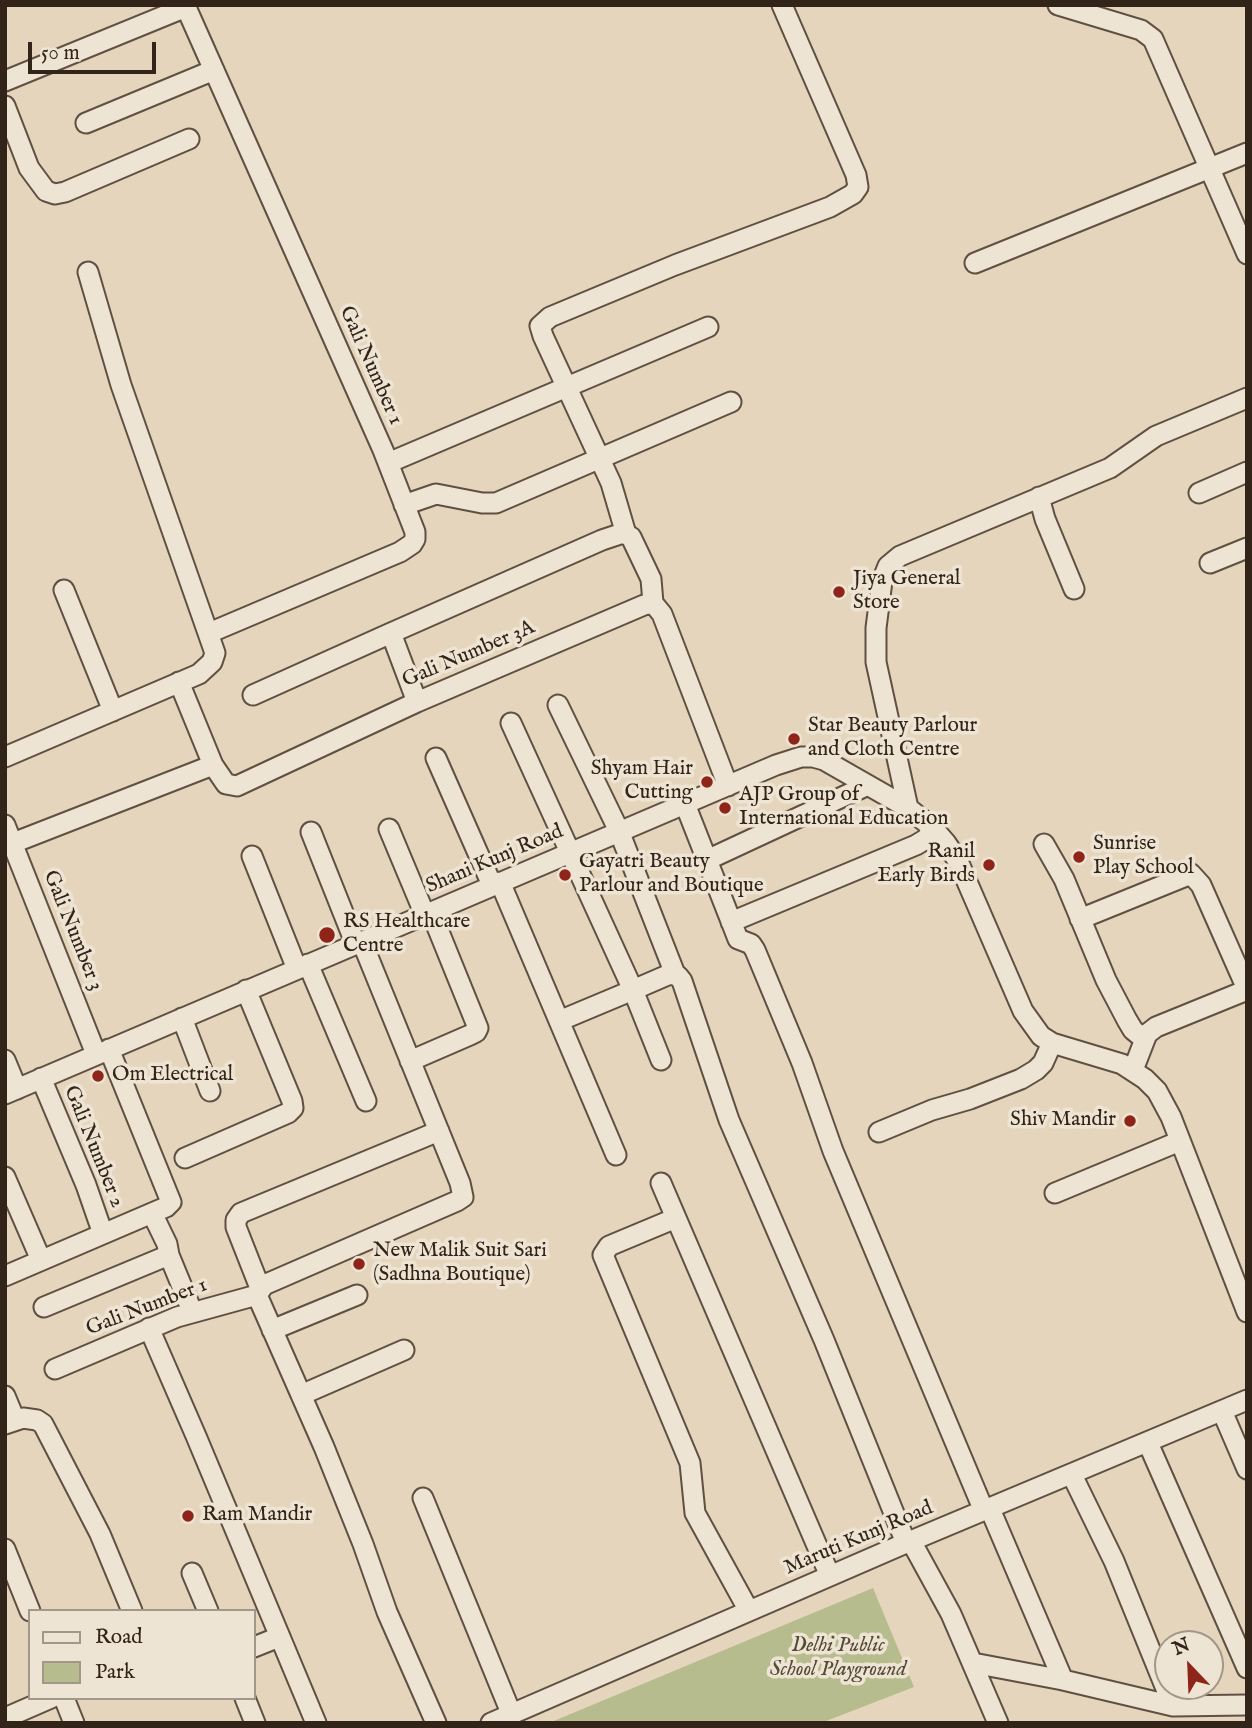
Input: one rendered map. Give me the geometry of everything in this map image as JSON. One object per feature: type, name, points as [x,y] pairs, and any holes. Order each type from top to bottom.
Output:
[{"type":"street","points":[[728,786],[662,614],[653,603],[654,589],[647,569],[634,542],[626,534],[611,483],[540,326],[545,320],[675,265],[845,200],[858,187],[856,175],[782,5]]},
{"type":"street","points":[[1058,5],[1142,30],[1157,46],[1247,254]]},
{"type":"street","points":[[5,81],[185,6]]},
{"type":"street","name":"Gali Number 1","points":[[185,6],[388,463],[415,533],[415,539],[407,548],[209,633]]},
{"type":"street","points":[[86,123],[214,69]]},
{"type":"street","points":[[5,106],[29,167],[46,191],[55,194],[188,139]]},
{"type":"street","points":[[975,262],[1247,153]]},
{"type":"street","points":[[5,757],[199,674],[212,662],[214,646],[129,409],[88,272]]},
{"type":"street","points":[[388,463],[708,327]]},
{"type":"street","points":[[908,808],[876,662],[876,628],[884,574],[888,566],[900,556],[1111,468],[1156,436],[1247,398]]},
{"type":"street","points":[[404,505],[436,494],[496,503],[599,456],[731,402]]},
{"type":"street","points":[[1199,492],[1247,472]]},
{"type":"street","points":[[1039,498],[1074,589]]},
{"type":"street","points":[[253,695],[602,541],[626,534]]},
{"type":"street","points":[[1210,563],[1247,548]]},
{"type":"street","points":[[64,590],[113,711]]},
{"type":"street","name":"Gali Number 3A","points":[[179,682],[213,765],[226,784],[237,786],[417,702],[653,603]]},
{"type":"street","points":[[391,633],[417,702]]},
{"type":"street","points":[[558,705],[619,831],[675,974],[685,987],[736,1138],[908,1542],[946,1604],[998,1723]]},
{"type":"street","points":[[511,723],[633,990],[661,1060]]},
{"type":"street","name":"Shani Kunj Road","points":[[11,1091],[619,831],[801,757],[824,760],[867,785]]},
{"type":"street","points":[[436,758],[559,1021],[616,1155]]},
{"type":"street","points":[[9,834],[213,765]]},
{"type":"street","points":[[707,860],[867,785],[908,808],[933,828],[958,861],[1023,1011],[1041,1036],[1052,1043],[1122,1064],[1157,1091],[1180,1141],[1247,1312]]},
{"type":"street","points":[[685,804],[739,941],[751,944],[755,950],[802,1063],[833,1151],[1063,1680]]},
{"type":"street","points":[[731,922],[916,845],[926,839],[933,828]]},
{"type":"street","points":[[389,829],[478,1028],[470,1035],[411,1061]]},
{"type":"street","points":[[311,832],[439,1130],[241,1213],[236,1220],[236,1227],[272,1330],[363,1544],[387,1612],[436,1723]]},
{"type":"street","name":"Gali Number 3","points":[[9,834],[103,1051],[170,1196],[169,1205],[152,1213]]},
{"type":"street","points":[[1044,844],[1064,879],[1106,980],[1130,1025],[1144,1039]]},
{"type":"street","points":[[252,856],[366,1101]]},
{"type":"street","points":[[1080,919],[1191,874],[1201,885],[1247,989],[1156,1027],[1144,1039],[1133,1070]]},
{"type":"street","points":[[559,1021],[675,974]]},
{"type":"street","points":[[185,1158],[288,1113],[293,1108],[246,990]]},
{"type":"street","points":[[182,1018],[210,1091]]},
{"type":"street","points":[[879,1132],[1021,1079],[1043,1063],[1052,1043]]},
{"type":"street","points":[[5,1060],[11,1091]]},
{"type":"street","name":"Gali Number 2","points":[[41,1078],[86,1185],[103,1234]]},
{"type":"street","name":"Gali Number 1","points":[[55,1369],[192,1311],[258,1291],[461,1199],[463,1190],[439,1130]]},
{"type":"street","points":[[1055,1193],[1180,1141]]},
{"type":"street","points":[[5,1177],[41,1260]]},
{"type":"street","points":[[661,1183],[830,1576]]},
{"type":"street","points":[[5,1276],[152,1213]]},
{"type":"street","name":"Gali Number 2","points":[[152,1213],[167,1244],[192,1311]]},
{"type":"street","points":[[676,1218],[609,1246],[603,1255],[690,1463],[695,1513],[749,1611]]},
{"type":"street","points":[[44,1307],[169,1255]]},
{"type":"street","points":[[272,1330],[357,1294]]},
{"type":"street","points":[[149,1328],[316,1723]]},
{"type":"street","points":[[301,1395],[404,1350]]},
{"type":"street","points":[[5,1396],[10,1422],[23,1418],[37,1420],[49,1434],[100,1534],[131,1609]]},
{"type":"street","name":"Maruti Kunj Road","points":[[491,1723],[908,1542],[1247,1400]]},
{"type":"street","points":[[1222,1411],[1247,1469]]},
{"type":"street","points":[[1148,1443],[1247,1668]]},
{"type":"street","points":[[1072,1475],[1114,1561],[1173,1706]]},
{"type":"street","points":[[423,1498],[510,1713]]},
{"type":"street","points":[[5,1549],[29,1609]]},
{"type":"street","points":[[192,1573],[207,1609]]},
{"type":"street","points":[[256,1646],[279,1637]]},
{"type":"street","points":[[973,1663],[1063,1680],[1173,1706],[1247,1705]]},
{"type":"street","points":[[5,1718],[46,1700]]},
{"type":"street","points":[[65,1700],[74,1723]]},
{"type":"street","points":[[246,1700],[255,1723]]},
{"type":"green space","name":"Delhi Public School Playground","points":[[873,1588],[914,1687],[821,1723],[549,1723]]},
{"type":"place","name":"Jiya General Store","points":[[839,592]]},
{"type":"place","name":"Star Beauty Parlour and Cloth Centre","points":[[794,739]]},
{"type":"place","name":"Shyam Hair Cutting","points":[[707,782]]},
{"type":"place","name":"AJP Group of International Education","points":[[725,808]]},
{"type":"place","name":"Sunrise Play School","points":[[1079,857]]},
{"type":"place","name":"Ranil Early Birds","points":[[989,865]]},
{"type":"place","name":"Gayatri Beauty Parlour and Boutique","points":[[565,875]]},
{"type":"place","name":"RS Healthcare Centre","points":[[327,935]]},
{"type":"place","name":"Om Electrical","points":[[98,1076]]},
{"type":"place","name":"Shiv Mandir","points":[[1130,1121]]},
{"type":"place","name":"New Malik Suit Sari (Sadhna Boutique)","points":[[359,1264]]},
{"type":"place","name":"Ram Mandir","points":[[188,1516]]}]
